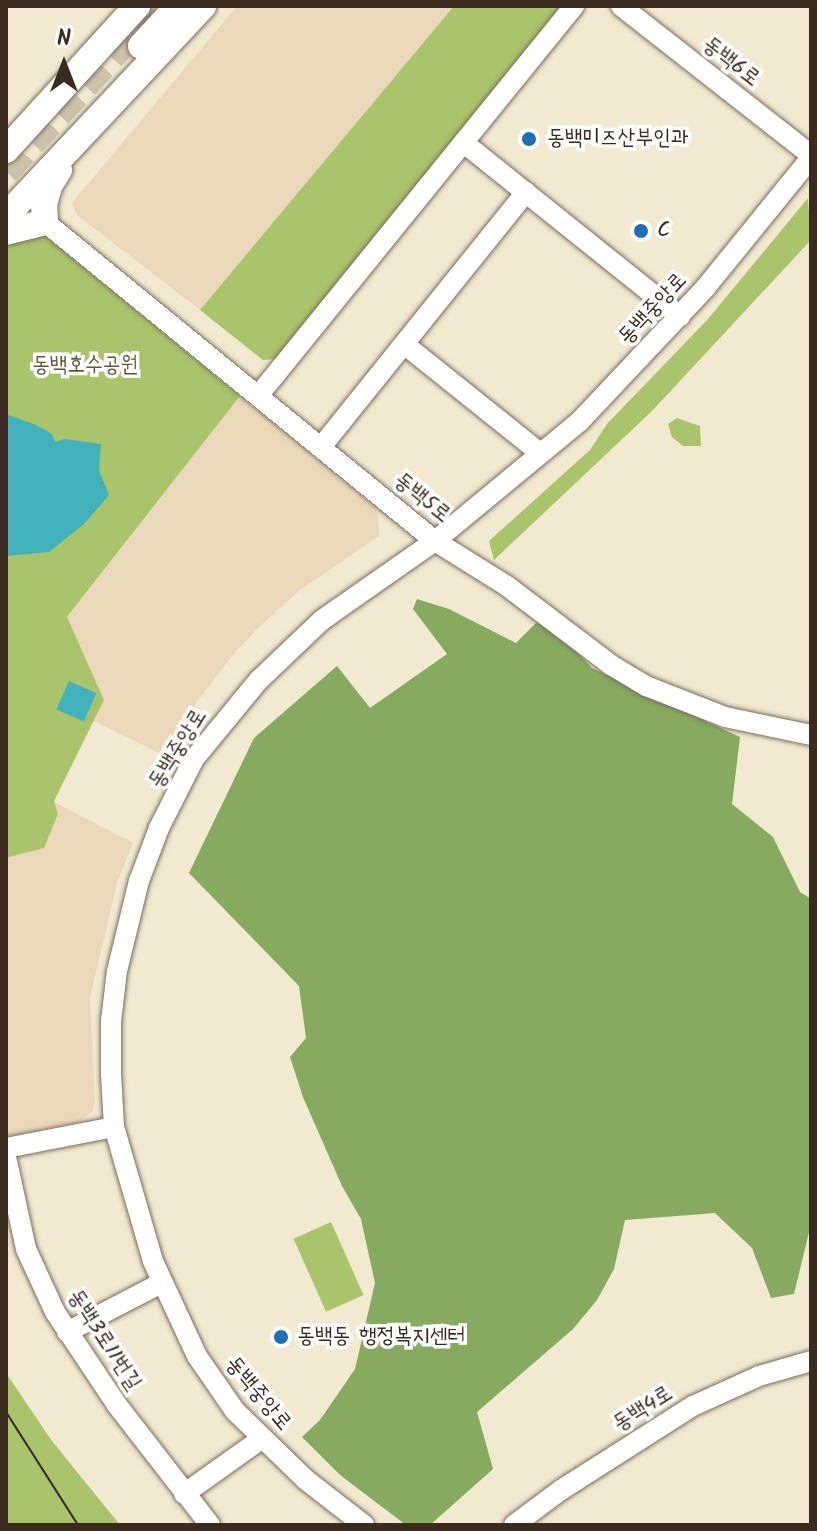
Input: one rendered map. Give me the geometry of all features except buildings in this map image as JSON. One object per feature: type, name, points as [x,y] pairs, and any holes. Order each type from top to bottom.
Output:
[{"type":"main road","points":[[6,150],[137,6]]},
{"type":"main road","points":[[6,193],[178,6]]},
{"type":"main road","points":[[6,216],[203,6]]},
{"type":"main road","points":[[6,232],[45,222],[44,205],[49,186],[76,142]]},
{"type":"street","points":[[258,396],[574,6]]},
{"type":"street","name":"동백6로","points":[[621,6],[811,156]]},
{"type":"street","points":[[464,143],[680,316]]},
{"type":"street","name":"동백중앙로","points":[[364,1525],[261,1439],[215,1385],[161,1283],[114,1127],[111,1021],[122,946],[149,853],[184,778],[234,707],[303,636],[435,541],[579,422],[680,316],[811,156]]},
{"type":"street","points":[[321,447],[526,192]]},
{"type":"street","name":"동백5로","points":[[45,222],[435,541],[507,586],[561,630],[646,686],[725,717],[811,735]]},
{"type":"street","points":[[404,344],[540,453]]},
{"type":"street","points":[[6,1148],[114,1127]]},
{"type":"street","name":"동백3로11번길","points":[[6,1157],[26,1249],[67,1332],[184,1494],[210,1525]]},
{"type":"street","points":[[67,1332],[161,1283]]},
{"type":"street","name":"동백4로","points":[[514,1525],[561,1490],[683,1411],[759,1376],[811,1361]]},
{"type":"street","points":[[184,1494],[261,1439]]},
{"type":"shaded area","points":[[237,6],[454,6],[200,310],[77,215],[72,203]]},
{"type":"shaded area","points":[[240,396],[377,509],[379,536],[300,590],[258,628],[232,656],[187,715],[163,755],[94,721],[104,700],[67,618]]},
{"type":"shaded area","points":[[54,802],[133,843],[117,883],[90,997],[95,1102],[92,1112],[75,1124],[6,1136],[6,858],[44,848]]},
{"type":"green space","points":[[454,6],[566,6],[275,359],[263,360],[200,310]]},
{"type":"green space","points":[[808,198],[811,240],[652,411],[494,560],[489,541],[590,450],[607,424],[708,319]]},
{"type":"green space","name":"동백호수공원","points":[[33,233],[48,238],[240,396],[67,617],[104,700],[54,801],[58,814],[44,848],[6,858],[6,238]]},
{"type":"green space","points":[[677,418],[700,426],[701,446],[683,446],[672,437],[668,424]]},
{"type":"green space","points":[[417,599],[449,609],[516,643],[537,622],[578,653],[592,668],[740,737],[732,804],[773,837],[800,892],[811,899],[811,1224],[794,1294],[771,1298],[752,1248],[715,1213],[625,1220],[614,1269],[597,1300],[573,1329],[477,1412],[493,1469],[430,1525],[406,1525],[340,1475],[302,1437],[320,1420],[355,1369],[375,1283],[361,1219],[342,1186],[303,1097],[290,1057],[306,1038],[299,986],[189,873],[254,738],[337,666],[370,708],[447,654],[413,609]]},
{"type":"green space","points":[[331,1222],[364,1295],[326,1312],[294,1239]]},
{"type":"green space","points":[[6,1373],[52,1441],[120,1525],[6,1525]]},
{"type":"water","points":[[6,414],[52,434],[55,442],[65,439],[101,444],[99,470],[109,495],[84,524],[49,552],[6,556]]},
{"type":"water","points":[[69,681],[96,693],[84,722],[56,709]]},
{"type":"tunnel","points":[[6,172],[159,6]]},
{"type":"tram line","points":[[6,1412],[78,1525]]},
{"type":"place","name":"동백미즈산부인과","points":[[529,139]]},
{"type":"place","name":"C","points":[[641,231]]},
{"type":"place","name":"동백동 행정복지센터","points":[[281,1337]]}]
